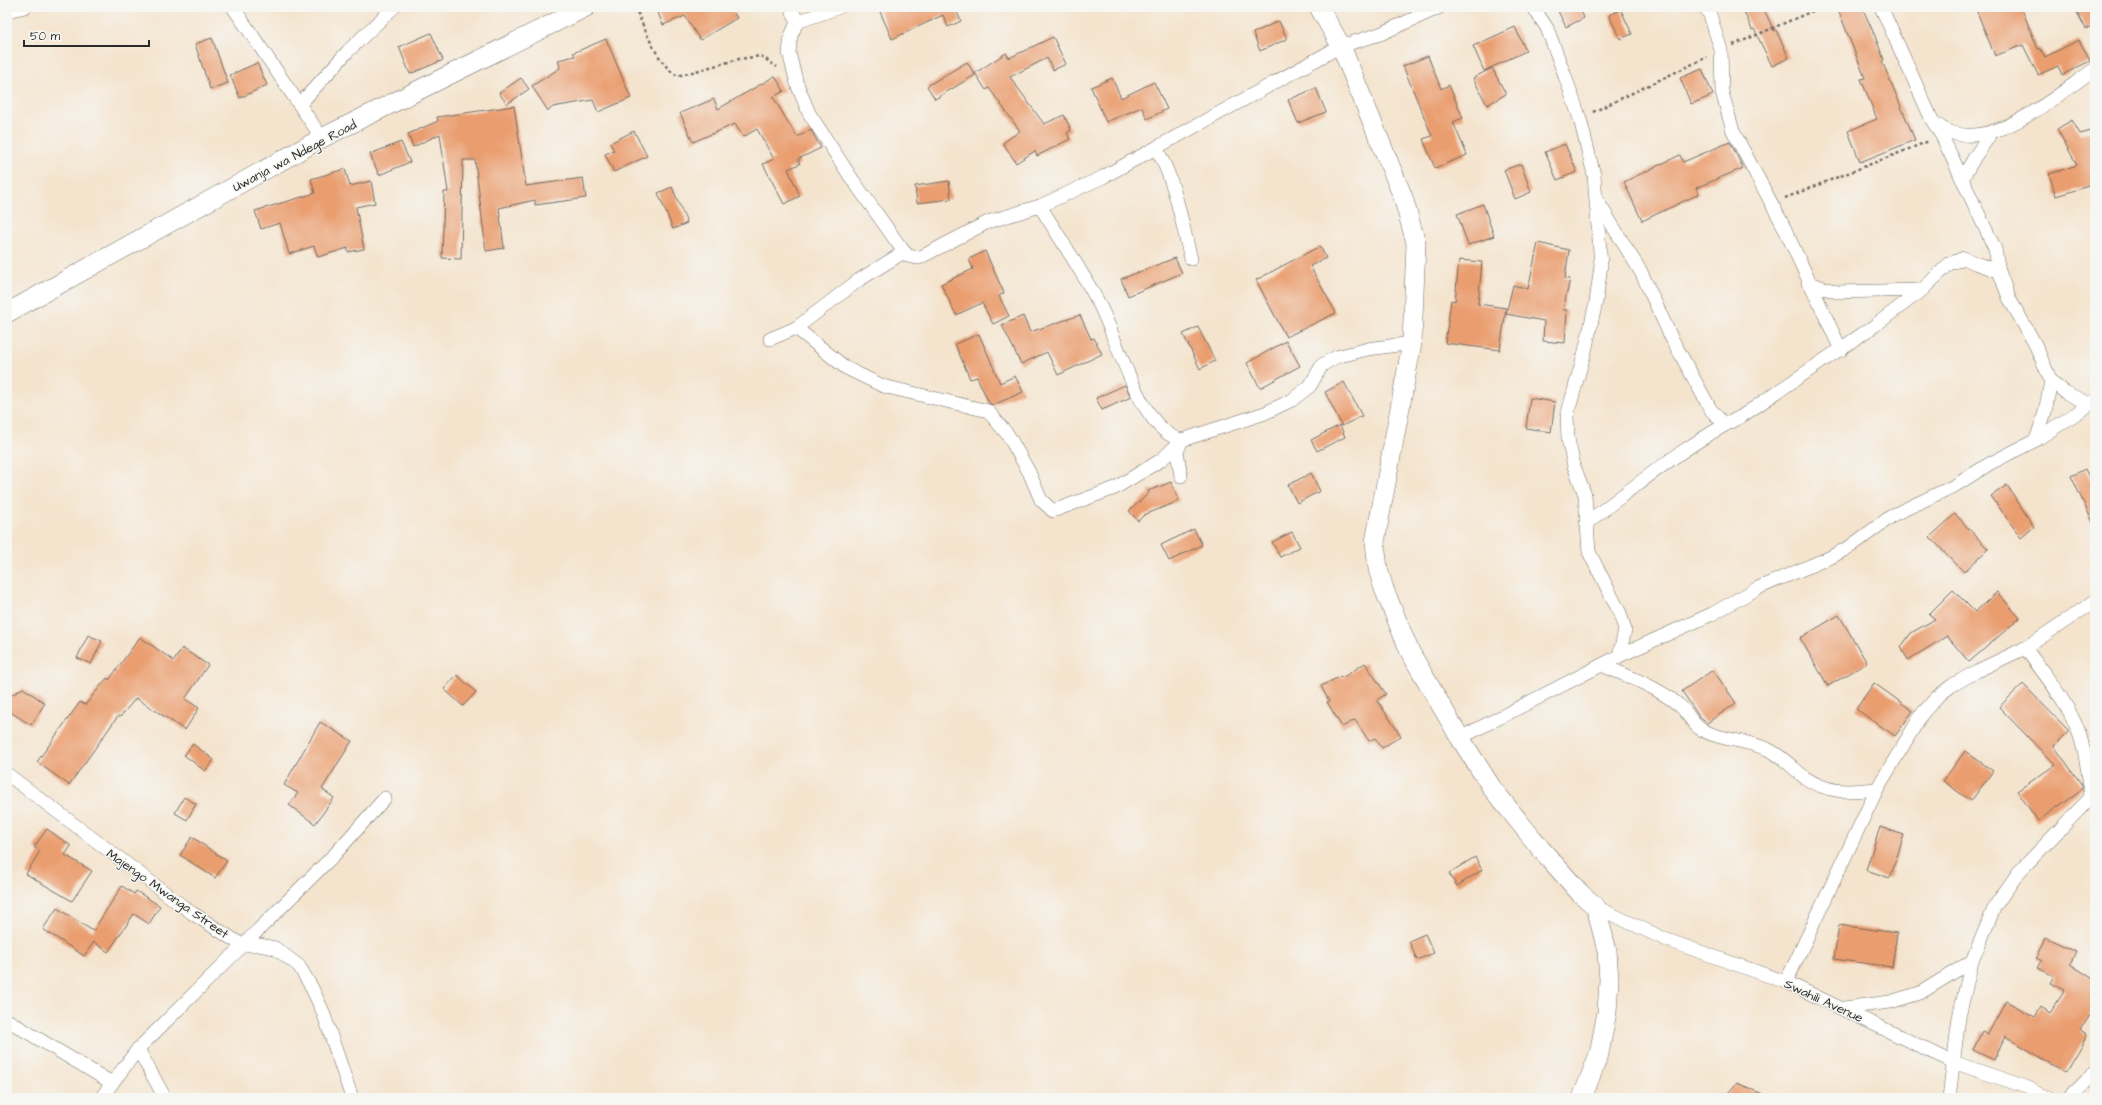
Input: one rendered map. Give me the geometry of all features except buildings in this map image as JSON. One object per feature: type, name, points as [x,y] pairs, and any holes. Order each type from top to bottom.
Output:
[{"type":"street","points":[[7,10],[25,7]]},
{"type":"street","points":[[233,7],[322,138]]},
{"type":"street","points":[[300,104],[348,51],[394,7]]},
{"type":"street","name":"Uwanja wa Ndege Road","points":[[7,313],[322,138],[586,7]]},
{"type":"street","points":[[791,7],[797,22],[791,36],[789,53],[797,84],[809,113],[850,176],[904,252],[908,256],[919,258],[988,222],[1040,206],[1103,177],[1341,46],[1380,34],[1440,7]]},
{"type":"street","points":[[797,22],[840,7]]},
{"type":"street","points":[[1319,7],[1341,46],[1403,197],[1416,243],[1412,342],[1375,542],[1378,569],[1384,589],[1410,652],[1460,738],[1492,788],[1541,849],[1580,893],[1596,907],[1607,951],[1609,980],[1607,1012],[1599,1054],[1582,1098]]},
{"type":"street","points":[[1533,7],[1547,28],[1580,119],[1594,175],[1601,265],[1596,302],[1585,351],[1567,416],[1568,440],[1574,466],[1585,494],[1589,552],[1620,613],[1625,630],[1619,656]]},
{"type":"street","points":[[1705,7],[1710,15],[1721,50],[1722,92],[1733,131],[1771,203],[1841,350]]},
{"type":"street","points":[[1881,7],[1932,120],[1942,136],[1995,249],[1999,271],[2009,298],[2035,344],[2051,381],[2066,393],[2092,402]]},
{"type":"street","points":[[1932,120],[1945,132],[1965,136],[1982,135],[1992,132],[2004,128],[2039,108],[2094,70]]},
{"type":"street","points":[[1962,179],[1992,132]]},
{"type":"street","points":[[1156,148],[1164,162],[1176,192],[1191,259]]},
{"type":"street","points":[[1597,200],[1641,272],[1672,337],[1711,410],[1726,424]]},
{"type":"street","points":[[1040,206],[1098,301],[1120,358],[1148,412],[1166,434],[1182,440]]},
{"type":"street","points":[[770,339],[796,328],[859,280],[904,252]]},
{"type":"street","points":[[1586,523],[1672,460],[1726,424],[1742,416],[1797,377],[1841,350],[1922,290],[1949,264],[1964,258],[1999,271]]},
{"type":"street","points":[[1808,282],[1837,292],[1922,290]]},
{"type":"street","points":[[796,328],[846,368],[883,386],[988,411],[1008,435],[1029,472],[1041,500],[1053,511],[1115,488],[1161,460],[1182,440],[1265,413],[1292,400],[1310,386],[1322,365],[1336,357],[1368,349],[1412,342]]},
{"type":"street","points":[[2036,440],[2045,412],[2051,381]]},
{"type":"street","points":[[1460,738],[1619,656],[1712,614],[1758,588],[1831,557],[1851,546],[1893,515],[1956,485],[1989,464],[2036,440],[2092,402]]},
{"type":"street","points":[[1181,476],[1177,452],[1182,440]]},
{"type":"street","points":[[1786,982],[1876,789],[1922,714],[1936,698],[1977,671],[2025,648],[2095,600]]},
{"type":"street","points":[[1949,1098],[1960,1017],[1972,961],[1995,906],[2018,873],[2093,794],[2080,735],[2071,716],[2048,679],[2025,648]]},
{"type":"street","points":[[1601,665],[1632,678],[1668,697],[1680,705],[1698,727],[1712,734],[1758,745],[1774,753],[1805,778],[1826,788],[1847,792],[1876,789]]},
{"type":"street","name":"Majengo Mwanga Street","points":[[7,774],[192,913],[242,945],[259,945],[275,948],[299,966],[312,988],[323,1012],[352,1098]]},
{"type":"street","points":[[101,1098],[138,1049],[335,854],[385,798]]},
{"type":"street","name":"Swahili Avenue","points":[[1596,907],[1667,940],[1786,982],[1844,1008],[1879,1028],[1953,1062],[2027,1092],[2050,1098]]},
{"type":"street","points":[[1844,1008],[1890,1002],[1920,993],[1972,961]]},
{"type":"street","points":[[7,1020],[112,1083]]},
{"type":"street","points":[[138,1049],[165,1098]]},
{"type":"street","points":[[2069,1098],[2087,1080],[2095,1069]]},
{"type":"path","points":[[635,7],[658,54],[671,73],[678,76],[739,59],[761,56],[768,59],[797,84]]},
{"type":"path","points":[[1580,119],[1721,50],[1822,7]]},
{"type":"path","points":[[1771,203],[1942,136]]}]
